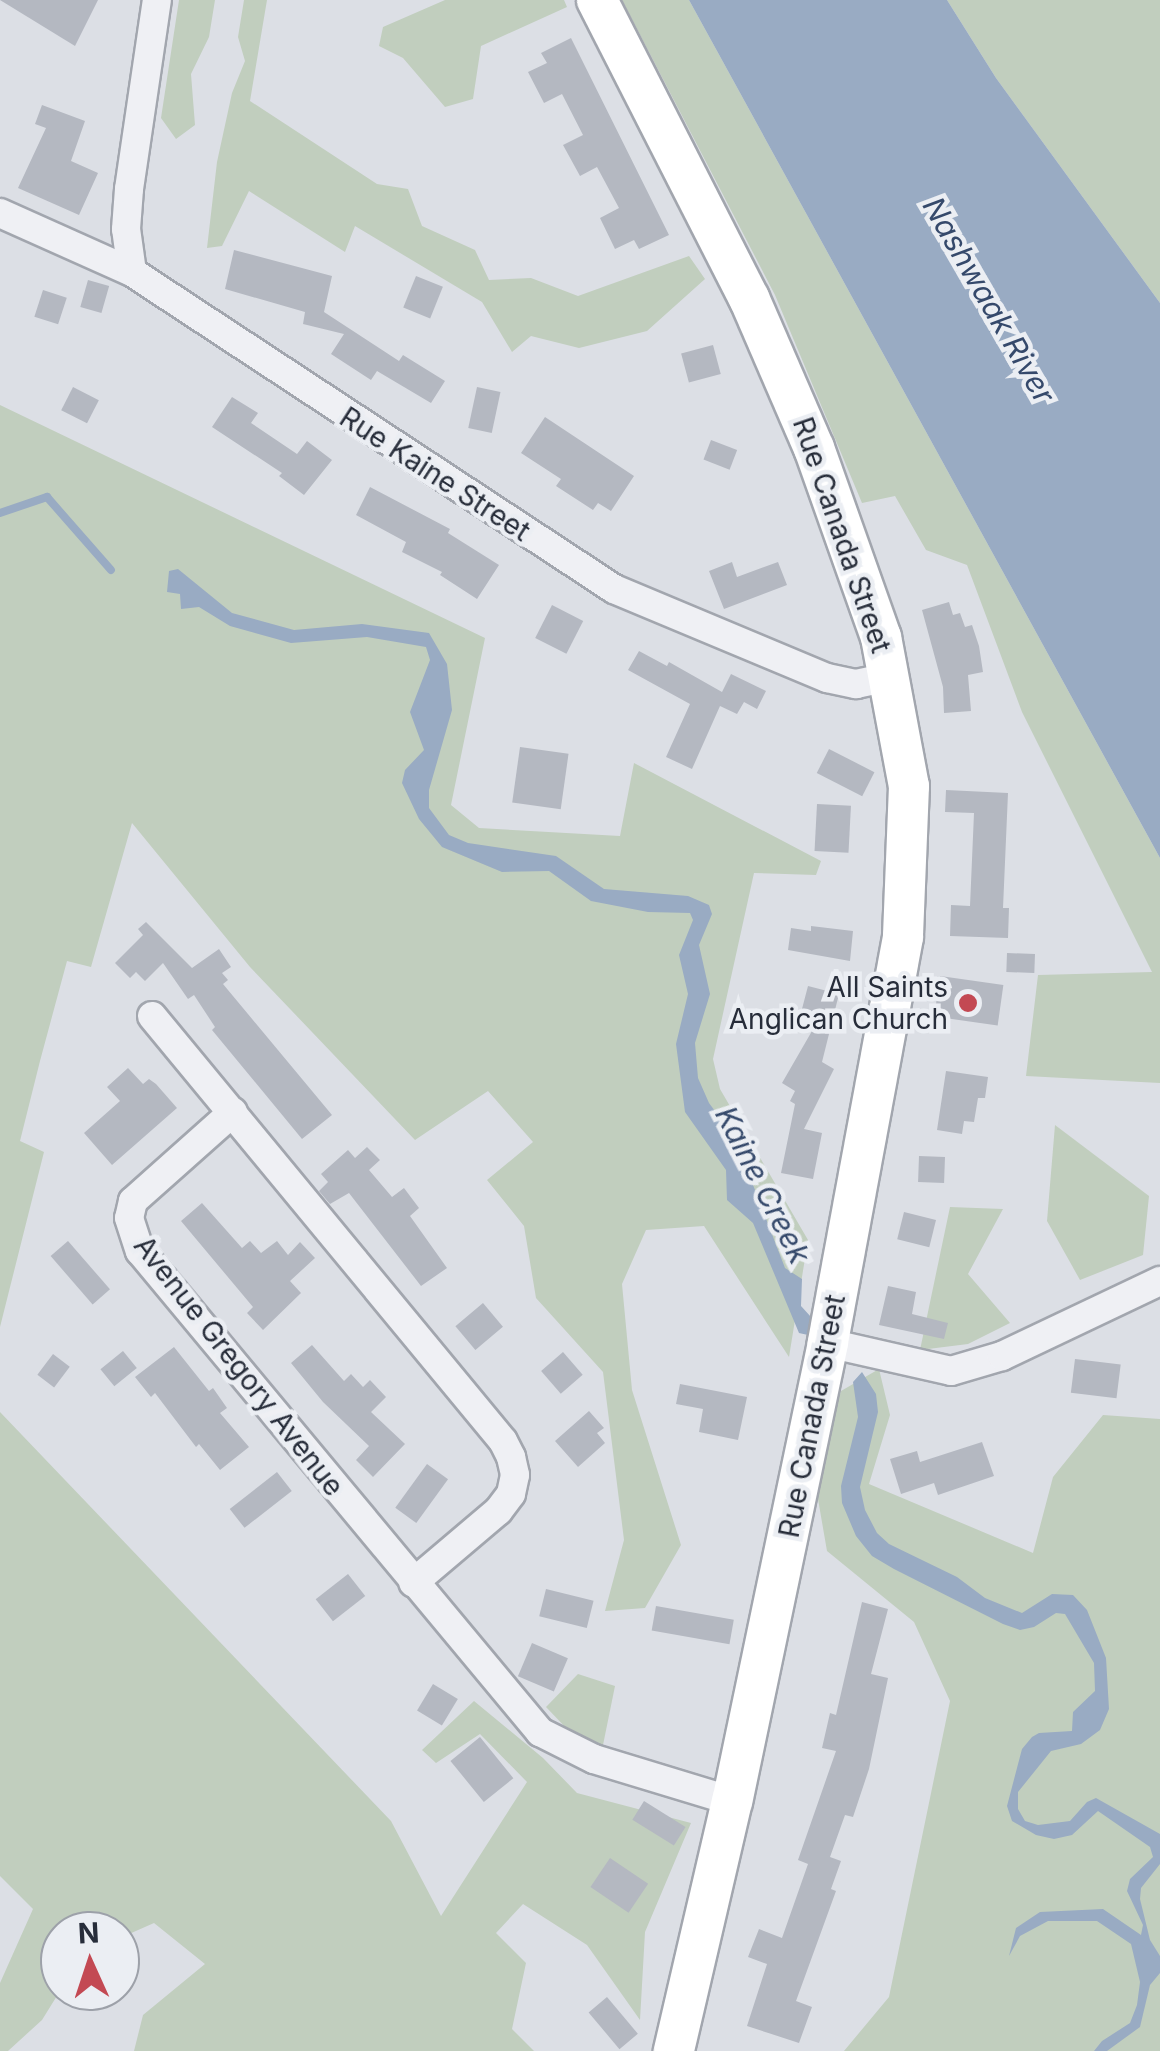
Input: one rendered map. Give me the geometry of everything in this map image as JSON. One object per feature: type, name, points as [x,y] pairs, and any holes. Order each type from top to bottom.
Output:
[{"type":"main road","name":"Rue Canada Street","points":[[597,0],[749,298],[814,448],[862,574],[890,677],[909,786],[902,937],[828,1343],[732,1801],[674,2051]]},
{"type":"street","points":[[132,272],[126,229],[157,0]]},
{"type":"street","name":"Rue Kaine Street","points":[[0,213],[132,272],[614,590],[827,678],[856,684],[890,677]]},
{"type":"street","points":[[152,1016],[502,1441],[511,1457],[515,1476],[510,1494],[498,1511],[413,1582]]},
{"type":"street","name":"Avenue Gregory Avenue","points":[[232,1112],[133,1200],[129,1218],[132,1236],[540,1732],[594,1760],[732,1801]]},
{"type":"street","points":[[828,1343],[951,1371],[1002,1356],[1160,1281]]},
{"type":"green space","points":[[179,0],[215,0],[209,37],[191,74],[195,125],[176,139],[161,118]]},
{"type":"green space","points":[[244,0],[267,0],[250,101],[377,184],[408,189],[422,226],[475,250],[489,280],[531,278],[578,296],[689,256],[705,279],[647,331],[579,348],[531,336],[512,352],[482,302],[355,226],[345,252],[249,191],[222,246],[207,248],[217,162],[232,93],[245,61],[238,37]]},
{"type":"green space","points":[[445,0],[564,0],[567,7],[481,46],[473,99],[445,107],[403,58],[379,46],[383,27]]},
{"type":"green space","points":[[622,0],[689,0],[1160,858],[1160,1083],[1026,1076],[1038,975],[1152,972],[1022,712],[967,565],[926,550],[895,496],[862,503],[775,295]]},
{"type":"green space","points":[[947,0],[1160,0],[1160,303],[996,78]]},
{"type":"green space","points":[[0,405],[485,638],[451,805],[479,828],[620,836],[634,763],[821,861],[816,875],[754,873],[713,1059],[720,1089],[808,1240],[789,1357],[704,1226],[646,1230],[622,1284],[632,1390],[681,1545],[645,1608],[605,1611],[624,1540],[603,1372],[536,1298],[524,1226],[487,1180],[533,1142],[488,1091],[415,1140],[250,967],[132,823],[91,967],[67,961],[40,1061],[20,1141],[44,1152],[0,1327]]},
{"type":"green space","points":[[1055,1125],[1149,1196],[1143,1255],[1080,1280],[1047,1221]]},
{"type":"green space","points":[[950,1207],[1003,1209],[968,1274],[1010,1323],[968,1344],[920,1350]]},
{"type":"green space","points":[[879,1369],[890,1415],[869,1484],[1033,1553],[1053,1477],[1103,1415],[1160,1419],[1160,2051],[844,2051],[889,1997],[950,1701],[914,1622],[827,1551],[814,1476],[841,1391]]},
{"type":"green space","points":[[0,1412],[391,1821],[441,1916],[527,1782],[480,1734],[436,1763],[422,1750],[474,1701],[543,1758],[577,1793],[691,1823],[645,1932],[640,2020],[587,1945],[523,1904],[496,1933],[526,1963],[512,2029],[534,2051],[134,2051],[143,2015],[205,1964],[154,1923],[140,1929],[140,1911],[40,1911],[40,2011],[48,2011],[8,2051],[0,2051],[0,1983],[33,1909],[0,1876]]},
{"type":"green space","points":[[578,1674],[615,1686],[603,1745],[568,1730],[546,1707]]},
{"type":"water","name":"Nashwaak River","points":[[689,0],[947,0],[996,78],[1160,303],[1160,858]]},
{"type":"water","points":[[178,569],[232,613],[294,630],[362,624],[429,633],[447,664],[452,710],[429,790],[429,808],[449,835],[468,843],[556,856],[604,889],[688,896],[709,905],[712,914],[699,945],[710,994],[695,1043],[698,1078],[709,1103],[735,1138],[785,1268],[802,1279],[801,1306],[811,1317],[808,1335],[799,1333],[753,1223],[727,1200],[726,1170],[685,1112],[676,1044],[688,994],[679,955],[693,920],[690,913],[648,912],[591,901],[549,871],[502,872],[442,847],[419,819],[402,783],[405,770],[424,750],[410,712],[430,660],[426,647],[367,637],[291,643],[230,626],[199,607],[181,609],[180,594],[167,592],[169,571]]},
{"type":"water","points":[[862,1372],[876,1394],[878,1412],[860,1487],[865,1510],[877,1533],[889,1544],[957,1577],[985,1598],[1022,1613],[1052,1594],[1073,1595],[1087,1610],[1106,1658],[1109,1709],[1100,1730],[1081,1744],[1051,1751],[1018,1792],[1018,1809],[1025,1821],[1038,1825],[1070,1821],[1096,1798],[1160,1834],[1160,1864],[1141,1888],[1140,1899],[1150,1940],[1160,1956],[1160,1973],[1150,1985],[1140,2027],[1107,2051],[1094,2051],[1130,2023],[1137,2005],[1140,1982],[1131,1944],[1097,1921],[1048,1921],[1020,1936],[1009,1956],[1016,1928],[1040,1912],[1103,1909],[1141,1935],[1143,1925],[1127,1891],[1130,1879],[1153,1857],[1150,1847],[1098,1811],[1072,1835],[1054,1839],[1036,1835],[1012,1821],[1007,1806],[1022,1749],[1039,1733],[1072,1731],[1073,1712],[1095,1691],[1094,1663],[1065,1614],[1056,1613],[1034,1627],[1020,1630],[1003,1624],[872,1556],[856,1536],[842,1503],[841,1486],[858,1417],[853,1382]]},
{"type":"building","points":[[0,0],[98,0],[75,46]]},
{"type":"building","points":[[571,38],[669,235],[639,249],[634,240],[615,249],[600,218],[619,208],[597,167],[580,176],[563,145],[583,135],[562,94],[544,103],[528,72],[547,63],[541,53]]},
{"type":"building","points":[[42,105],[85,121],[71,161],[98,173],[79,215],[18,188],[46,128],[35,124]]},
{"type":"building","points":[[234,250],[332,276],[324,312],[399,361],[403,355],[445,381],[431,403],[377,371],[371,380],[331,354],[344,334],[303,324],[305,312],[225,289]]},
{"type":"building","points":[[416,276],[443,287],[430,318],[403,308]]},
{"type":"building","points":[[88,280],[109,286],[101,313],[80,307]]},
{"type":"building","points":[[43,290],[67,298],[58,324],[34,317]]},
{"type":"building","points":[[713,345],[721,374],[689,383],[681,354]]},
{"type":"building","points":[[73,387],[99,400],[87,423],[61,410]]},
{"type":"building","points":[[477,387],[500,392],[492,433],[468,428]]},
{"type":"building","points":[[232,397],[258,413],[251,423],[297,454],[307,441],[332,460],[304,495],[279,476],[282,473],[212,427]]},
{"type":"building","points":[[545,417],[634,476],[611,511],[598,503],[593,510],[556,486],[561,479],[521,453]]},
{"type":"building","points":[[711,440],[737,450],[730,470],[703,460]]},
{"type":"building","points":[[370,487],[450,529],[448,533],[499,565],[477,599],[440,575],[442,572],[402,552],[406,542],[356,515]]},
{"type":"building","points":[[732,562],[737,577],[778,562],[787,585],[724,609],[709,571]]},
{"type":"building","points":[[949,602],[953,615],[960,613],[965,627],[972,625],[979,646],[983,672],[968,675],[971,711],[944,713],[943,687],[922,610]]},
{"type":"building","points":[[552,605],[583,621],[566,654],[535,638]]},
{"type":"building","points":[[639,651],[667,666],[669,662],[722,692],[731,674],[766,691],[757,709],[744,702],[737,714],[720,706],[692,769],[666,757],[690,704],[628,670]]},
{"type":"building","points":[[520,747],[569,754],[561,809],[512,802]]},
{"type":"building","points":[[829,749],[874,772],[862,796],[817,773]]},
{"type":"building","points":[[946,790],[1008,793],[1003,908],[1009,908],[1008,938],[950,936],[951,905],[970,906],[974,813],[945,812]]},
{"type":"building","points":[[817,804],[851,806],[848,853],[815,851]]},
{"type":"building","points":[[146,922],[192,968],[219,949],[231,967],[222,973],[228,980],[223,984],[332,1115],[302,1139],[212,1030],[215,1027],[194,995],[188,999],[163,963],[145,981],[136,972],[130,978],[115,963],[143,935],[138,929]]},
{"type":"building","points":[[811,926],[853,931],[850,961],[788,950],[791,928],[811,931]]},
{"type":"building","points":[[1007,953],[1035,954],[1034,973],[1006,972]]},
{"type":"building","name":"All Saints Anglican Church","points":[[940,976],[1003,985],[998,1026],[934,1017]]},
{"type":"building","points":[[808,986],[839,994],[822,1062],[834,1069],[804,1129],[822,1133],[813,1179],[781,1173],[795,1104],[790,1101],[795,1091],[782,1083],[812,1031],[797,1028]]},
{"type":"building","points":[[128,1068],[143,1084],[149,1079],[156,1084],[177,1108],[112,1165],[84,1133],[120,1101],[107,1087]]},
{"type":"building","points":[[946,1071],[988,1077],[985,1098],[978,1098],[974,1122],[964,1121],[962,1134],[937,1130]]},
{"type":"building","points":[[367,1147],[380,1160],[369,1170],[392,1197],[404,1188],[419,1208],[410,1216],[447,1268],[421,1286],[349,1193],[330,1204],[319,1191],[328,1182],[321,1174],[348,1150],[355,1158]]},
{"type":"building","points":[[919,1156],[945,1157],[944,1183],[918,1182]]},
{"type":"building","points":[[202,1203],[242,1248],[250,1241],[261,1253],[277,1241],[288,1255],[300,1242],[315,1258],[290,1281],[301,1293],[263,1330],[247,1313],[253,1307],[181,1221]]},
{"type":"building","points":[[904,1212],[936,1220],[929,1247],[897,1239]]},
{"type":"building","points":[[68,1241],[110,1289],[93,1304],[51,1256]]},
{"type":"building","points":[[888,1286],[916,1292],[912,1314],[948,1323],[944,1339],[879,1325]]},
{"type":"building","points":[[483,1303],[503,1327],[475,1350],[455,1326]]},
{"type":"building","points":[[312,1345],[344,1381],[351,1374],[363,1387],[370,1380],[386,1397],[371,1412],[405,1444],[373,1477],[356,1460],[369,1446],[323,1402],[291,1363]]},
{"type":"building","points":[[174,1347],[209,1391],[213,1388],[227,1408],[220,1413],[249,1447],[220,1470],[199,1444],[196,1447],[155,1393],[151,1397],[135,1377]]},
{"type":"building","points":[[123,1351],[137,1368],[114,1386],[100,1369]]},
{"type":"building","points":[[563,1352],[583,1375],[561,1394],[541,1371]]},
{"type":"building","points":[[53,1354],[70,1367],[54,1387],[37,1375]]},
{"type":"building","points":[[1075,1359],[1121,1365],[1117,1398],[1071,1393]]},
{"type":"building","points":[[680,1384],[747,1397],[738,1440],[699,1432],[703,1409],[676,1404]]},
{"type":"building","points":[[589,1411],[604,1428],[597,1433],[605,1443],[578,1467],[555,1441]]},
{"type":"building","points":[[982,1442],[994,1476],[938,1495],[934,1483],[901,1494],[890,1459],[917,1451],[920,1462]]},
{"type":"building","points":[[427,1464],[448,1479],[416,1523],[395,1508]]},
{"type":"building","points":[[277,1472],[292,1491],[244,1528],[230,1509]]},
{"type":"building","points":[[348,1574],[365,1596],[333,1621],[316,1599]]},
{"type":"building","points":[[546,1589],[594,1601],[587,1628],[539,1616]]},
{"type":"building","points":[[862,1602],[888,1609],[871,1674],[888,1678],[869,1769],[853,1817],[845,1815],[830,1857],[841,1861],[831,1889],[836,1891],[796,2001],[812,2007],[799,2043],[747,2026],[767,1964],[748,1957],[759,1929],[782,1938],[808,1864],[798,1860],[836,1751],[822,1748],[830,1713],[836,1715]]},
{"type":"building","points":[[656,1606],[734,1620],[729,1644],[652,1631]]},
{"type":"building","points":[[532,1643],[568,1658],[554,1691],[518,1676]]},
{"type":"building","points":[[433,1684],[458,1699],[442,1726],[417,1711]]},
{"type":"building","points":[[480,1737],[513,1778],[484,1802],[450,1761]]},
{"type":"building","points":[[644,1801],[686,1827],[674,1846],[632,1820]]},
{"type":"building","points":[[610,1858],[648,1884],[629,1913],[590,1887]]},
{"type":"building","points":[[607,1997],[638,2034],[619,2049],[589,2012]]},
{"type":"waterway","name":"Kaine Creek","points":[[0,513],[47,497],[111,570]]},
{"type":"place","name":"All Saints Anglican Church","points":[[968,1003]]}]
